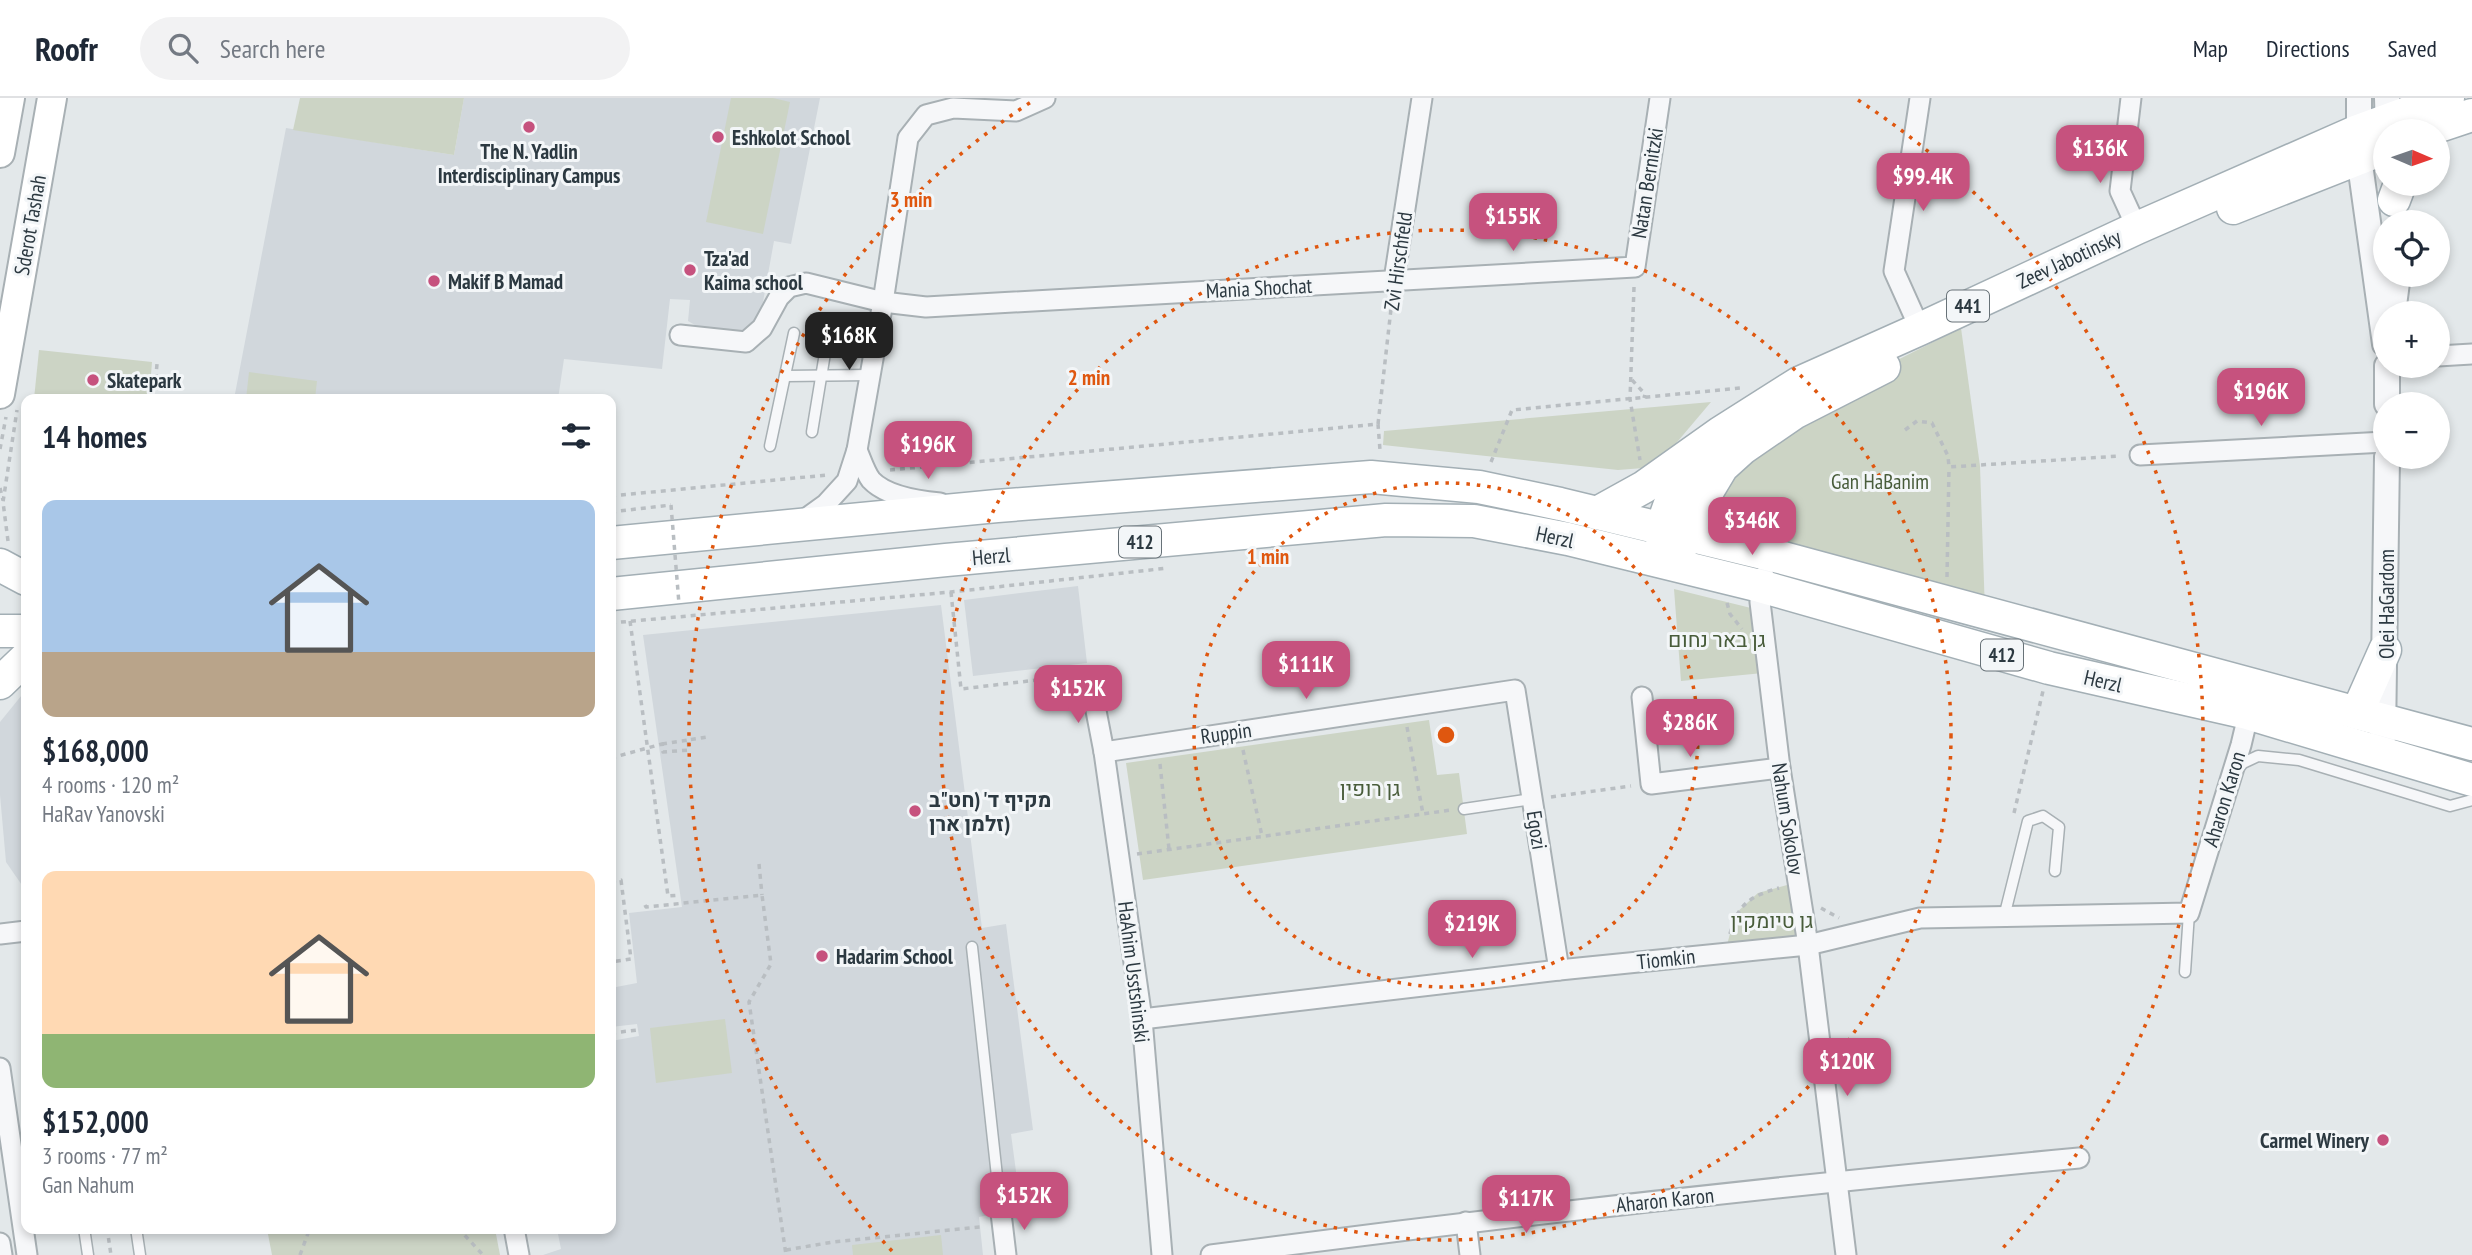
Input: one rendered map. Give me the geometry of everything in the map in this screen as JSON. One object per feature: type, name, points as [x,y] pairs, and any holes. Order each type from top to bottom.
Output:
[{"type":"main road","points":[[0,153],[10,98]]},
{"type":"main road","name":"Sderot Tashah","points":[[9,401],[52,98]]},
{"type":"main road","name":"Zeev Jabotinsky","points":[[2431,114],[2472,115]]},
{"type":"main road","name":"Zeev Jabotinsky","points":[[1597,513],[1644,487],[1720,433],[1799,383],[2137,228],[2373,133]]},
{"type":"main road","name":"Zeev Jabotinsky","points":[[1666,562],[1675,532],[1704,496],[1722,467],[1743,448],[1794,413],[1961,328],[2158,239],[2373,133]]},
{"type":"main road","points":[[1675,532],[1683,473],[1702,449],[1720,433]]},
{"type":"main road","name":"Herzl","points":[[616,543],[997,506],[1371,477],[1479,488],[1597,513],[1783,558],[1946,602],[2252,699],[2381,752],[2472,780]]},
{"type":"main road","name":"Herzl","points":[[616,613],[946,560],[1386,520],[1474,521],[1568,539],[1760,586],[2049,668],[2371,717],[2472,744]]},
{"type":"main road","points":[[4,554],[21,573]]},
{"type":"main road","points":[[0,586],[21,588]]},
{"type":"main road","points":[[0,631],[21,631]]},
{"type":"main road","points":[[2371,717],[2385,650]]},
{"type":"main road","points":[[0,683],[21,663]]},
{"type":"street","points":[[798,525],[826,504],[847,481],[857,450],[908,138],[926,115],[953,108],[1016,111],[1045,98]]},
{"type":"street","name":"Zvi Hirschfeld","points":[[1394,280],[1422,98]]},
{"type":"street","name":"Natan Bernitzki","points":[[1635,267],[1660,98]]},
{"type":"street","points":[[1920,98],[1894,271],[1920,329]]},
{"type":"street","points":[[2132,98],[2120,191],[2137,228]]},
{"type":"street","points":[[2359,98],[2373,124]]},
{"type":"street","points":[[2379,196],[2383,301]]},
{"type":"street","name":"Mania Shochat","points":[[680,335],[746,342],[762,328],[779,297],[789,287],[806,283],[883,302],[926,307],[1635,267]]},
{"type":"street","points":[[2450,355],[2472,354]]},
{"type":"street","points":[[2140,455],[2373,443]]},
{"type":"street","points":[[857,450],[872,480],[901,496],[931,502],[997,506]]},
{"type":"street","name":"Olei HaGardom","points":[[2385,650],[2387,469]]},
{"type":"street","points":[[1760,586],[1766,572],[1783,558]]},
{"type":"street","name":"Nahum Sokolov","points":[[1760,586],[1763,634],[1780,768],[1808,945],[1846,1255]]},
{"type":"street","name":"HaAhim Usstshinski","points":[[1092,690],[1104,752],[1142,1019],[1162,1255]]},
{"type":"street","name":"Ruppin","points":[[1104,752],[1515,690]]},
{"type":"street","name":"Egozi","points":[[1515,690],[1559,970]]},
{"type":"street","points":[[1642,697],[1651,784],[1780,768]]},
{"type":"street","name":"Aharon Karon","points":[[2189,913],[2252,699]]},
{"type":"street","points":[[2371,717],[2381,752]]},
{"type":"street","name":"Tiomkin","points":[[1142,1019],[1559,970],[1808,945],[1920,918],[2189,913]]},
{"type":"street","points":[[0,934],[21,932]]},
{"type":"street","points":[[0,1068],[21,1213]]},
{"type":"street","name":"Aharon Karon","points":[[1211,1255],[1466,1222],[1837,1181],[2079,1158]]},
{"type":"street","points":[[1002,1213],[1006,1255]]},
{"type":"street","points":[[1466,1222],[1470,1255]]},
{"type":"street","points":[[24,1234],[27,1255]]},
{"type":"street","points":[[515,1234],[519,1255]]},
{"type":"street","points":[[0,1243],[2,1255]]},
{"type":"lane","points":[[770,446],[794,333]]},
{"type":"lane","points":[[812,432],[828,335]]},
{"type":"lane","points":[[786,376],[869,376]]},
{"type":"lane","points":[[2230,779],[2243,763],[2258,756],[2300,760],[2450,806],[2472,800]]},
{"type":"lane","points":[[1464,808],[1532,799]]},
{"type":"lane","points":[[2004,917],[2028,821],[2043,816],[2059,827],[2055,871]]},
{"type":"lane","points":[[2185,972],[2189,913]]},
{"type":"lane","points":[[972,947],[1002,1213]]},
{"type":"lane","points":[[85,1234],[88,1255]]},
{"type":"lane","points":[[137,1234],[140,1255]]},
{"type":"path","points":[[1635,267],[1630,399],[1644,487]]},
{"type":"path","name":"Zvi Hirschfeld","points":[[1378,424],[1394,280]]},
{"type":"path","points":[[154,394],[157,364]]},
{"type":"path","points":[[1631,379],[1643,391],[1644,398]]},
{"type":"path","points":[[1490,464],[1512,410],[1747,388]]},
{"type":"path","points":[[4,554],[3,502],[9,401]]},
{"type":"path","points":[[1905,430],[1917,421],[1932,423],[1948,456],[1946,602]]},
{"type":"path","points":[[872,480],[893,468],[1378,424],[1379,450],[1391,452]]},
{"type":"path","points":[[1949,467],[2140,455]]},
{"type":"path","points":[[616,496],[831,474],[847,481]]},
{"type":"path","points":[[0,488],[3,502]]},
{"type":"path","points":[[616,511],[671,505],[679,604]]},
{"type":"path","points":[[616,616],[630,621],[951,592],[1169,568]]},
{"type":"path","points":[[951,592],[961,689],[1089,674],[1092,690]]},
{"type":"path","points":[[1726,594],[1730,614],[1738,626],[1748,633],[1763,634]]},
{"type":"path","points":[[630,621],[668,896],[680,895]]},
{"type":"path","points":[[2013,814],[2049,668]]},
{"type":"path","points":[[1403,707],[1423,814]]},
{"type":"path","points":[[616,757],[662,744],[707,737]]},
{"type":"path","points":[[662,744],[663,752],[689,750],[688,740]]},
{"type":"path","points":[[1161,773],[1169,849]]},
{"type":"path","points":[[1248,773],[1262,836]]},
{"type":"path","points":[[1532,799],[1651,784]]},
{"type":"path","points":[[1119,856],[1464,808]]},
{"type":"path","points":[[759,864],[771,964],[749,1002],[786,1252],[833,1242],[980,1227]]},
{"type":"path","points":[[616,880],[621,880],[631,959],[616,960]]},
{"type":"path","points":[[1725,953],[1735,914],[1758,893],[1799,890],[1866,931]]},
{"type":"path","points":[[645,905],[762,895]]},
{"type":"path","points":[[616,1032],[638,1030]]},
{"type":"path","points":[[108,1234],[111,1255]]},
{"type":"path","points":[[299,1255],[308,1234]]},
{"type":"path","points":[[463,1234],[482,1255]]},
{"type":"shaded area","name":"Makif B Mamad","points":[[464,98],[820,98],[791,244],[774,241],[761,313],[746,331],[700,328],[688,321],[690,300],[670,299],[662,369],[564,359],[559,394],[235,394],[286,128],[454,155]]},
{"type":"shaded area","points":[[1078,586],[1087,663],[973,676],[964,600]]},
{"type":"shaded area","name":"Hadarim School","points":[[941,605],[982,928],[1006,924],[1033,1130],[1011,1134],[1021,1209],[979,1217],[983,1255],[543,1255],[561,1249],[558,1234],[616,1234],[616,1040],[639,1036],[637,1024],[616,1026],[616,987],[637,983],[629,913],[682,907],[643,635]]},
{"type":"shaded area","points":[[21,696],[21,884],[6,862],[0,795],[0,722]]},
{"type":"green space","points":[[300,98],[464,98],[454,155],[293,130]]},
{"type":"green space","points":[[731,98],[773,98],[790,102],[763,234],[706,222]]},
{"type":"green space","name":"Gan HaBanim","points":[[1961,328],[1980,466],[1985,612],[1731,546],[1718,523],[1722,467],[1818,400]]},
{"type":"green space","name":"Skatepark","points":[[39,350],[152,362],[149,394],[35,394]]},
{"type":"green space","points":[[249,372],[317,381],[316,394],[247,394]]},
{"type":"green space","points":[[1711,402],[1656,467],[1618,470],[1383,445],[1384,431]]},
{"type":"green space","name":"גן באר נחום","points":[[1674,589],[1755,609],[1763,673],[1681,681]]},
{"type":"green space","name":"גן רופין","points":[[1429,720],[1437,775],[1459,773],[1467,834],[1143,880],[1126,763]]},
{"type":"green space","name":"גן טיומקין","points":[[1798,882],[1808,945],[1725,953],[1735,914],[1758,893]]},
{"type":"green space","points":[[725,1019],[732,1073],[656,1083],[650,1028]]},
{"type":"green space","points":[[268,1234],[496,1234],[500,1255],[272,1255]]},
{"type":"green space","points":[[941,1235],[943,1255],[853,1255],[852,1245]]},
{"type":"place","name":"The N. Yadlin Interdisciplinary Campus","points":[[529,127]]},
{"type":"place","name":"Eshkolot School","points":[[718,137]]},
{"type":"place","name":"Tza'ad Kaima school","points":[[690,270]]},
{"type":"place","name":"Makif B Mamad","points":[[434,281]]},
{"type":"place","name":"Skatepark","points":[[93,380]]},
{"type":"place","name":"מקיף ד' (חט\"ב זלמן ארן)","points":[[915,811]]},
{"type":"place","name":"Hadarim School","points":[[822,956]]},
{"type":"place","name":"Carmel Winery","points":[[2383,1140]]}]
